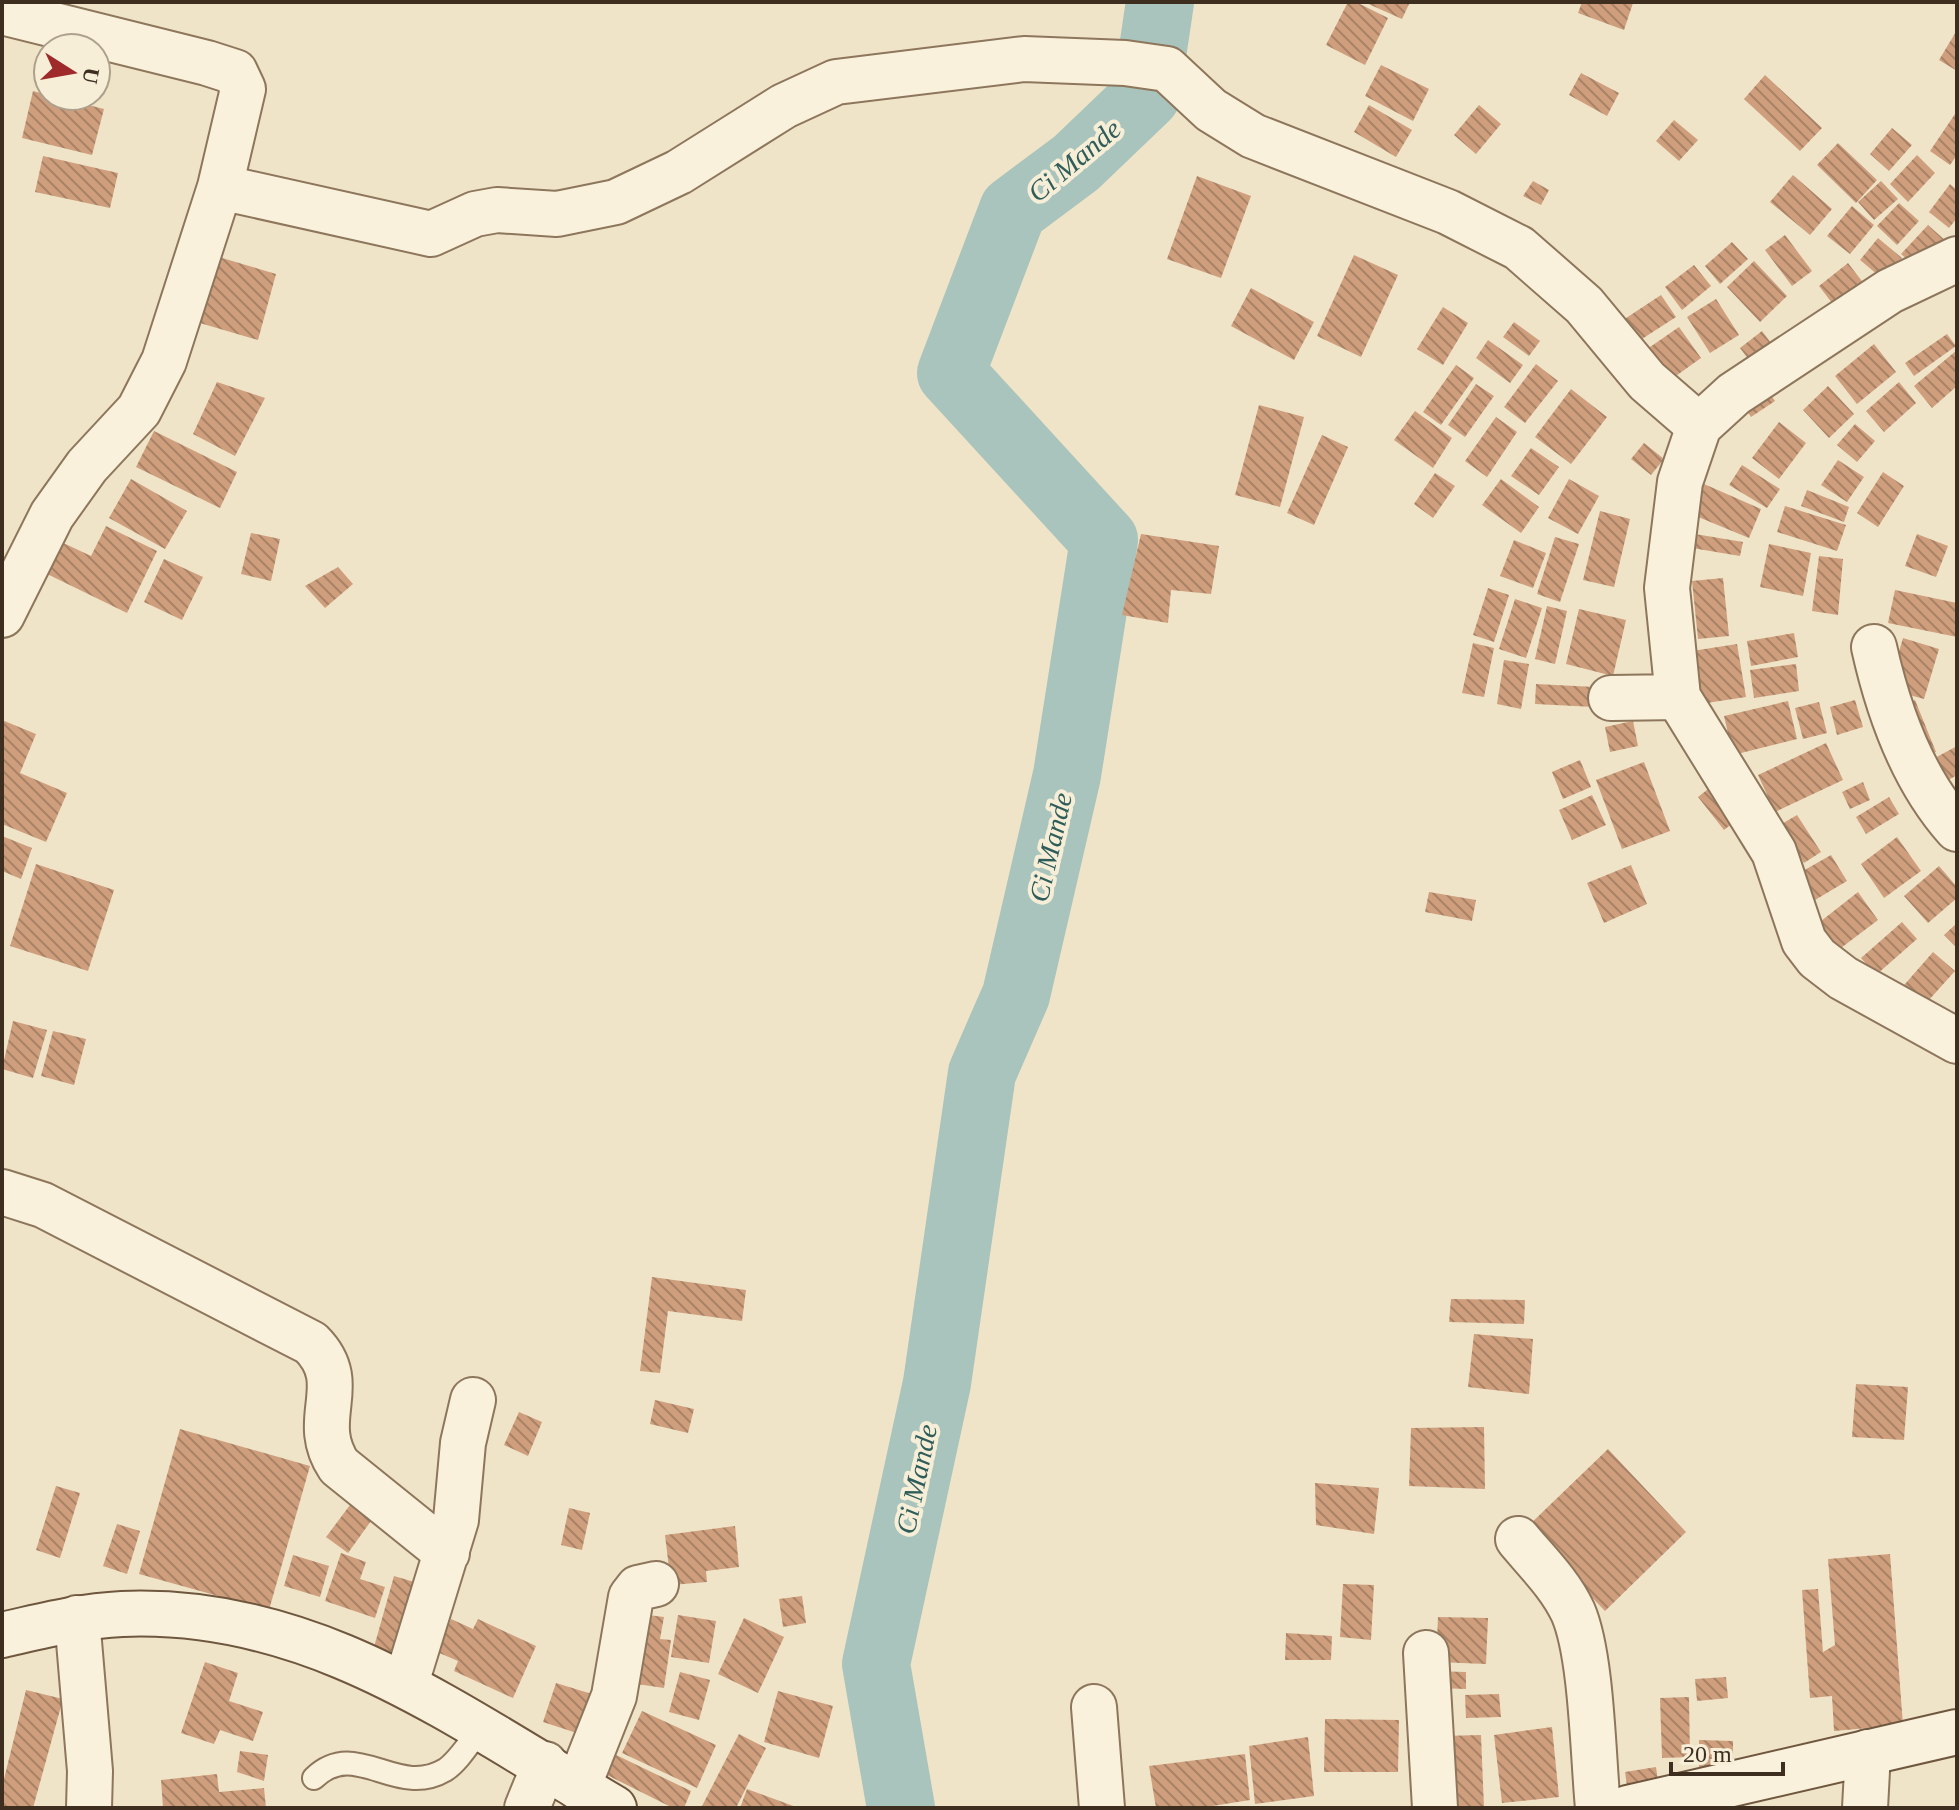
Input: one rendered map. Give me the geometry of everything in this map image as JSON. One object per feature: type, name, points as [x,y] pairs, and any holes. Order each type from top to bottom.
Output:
[{"type":"street","points":[[2,12],[235,72],[243,89],[220,187],[164,361],[139,410],[87,466],[52,515],[18,548],[2,615]]},
{"type":"street","points":[[220,187],[431,234],[475,214],[497,210],[557,214],[616,202],[679,172],[784,106],[836,82],[1024,59],[1081,58],[1146,66],[1232,126],[1448,212],[1519,248],[1584,305],[1647,381],[1699,426]]},
{"type":"street","points":[[1957,259],[1890,291],[1734,394],[1699,426],[1680,482],[1667,588],[1678,697],[1774,852],[1804,941],[1817,958],[1843,978],[1957,1041]]},
{"type":"street","points":[[1874,647],[1894,718],[1919,772],[1957,829]]},
{"type":"street","points":[[1611,698],[1678,697]]},
{"type":"street","points":[[2,1192],[43,1205],[311,1343],[326,1358],[332,1376],[325,1431],[328,1450],[339,1466],[447,1553]]},
{"type":"street","points":[[406,1683],[456,1520],[463,1443],[473,1400]]},
{"type":"street","points":[[1518,1539],[1557,1584],[1574,1614],[1583,1656],[1598,1808]]},
{"type":"street","points":[[527,1808],[579,1787],[614,1696],[631,1597],[638,1588],[656,1584]]},
{"type":"street","points":[[2,1635],[77,1618],[124,1614],[174,1616],[254,1626],[321,1646],[406,1683],[579,1787]]},
{"type":"street","points":[[77,1618],[90,1771],[89,1808]]},
{"type":"street","points":[[1426,1653],[1435,1808]]},
{"type":"street","points":[[1094,1707],[1102,1808]]},
{"type":"street","points":[[1628,1808],[1957,1732]]},
{"type":"street","points":[[1865,1808],[1868,1752]]},
{"type":"lane","points":[[314,1778],[324,1768],[342,1761],[406,1778],[434,1776],[448,1768],[482,1727]]},
{"type":"building","points":[[1348,2],[1356,2],[1388,18],[1365,65],[1326,45]]},
{"type":"building","points":[[1364,2],[1410,2],[1402,19]]},
{"type":"building","points":[[1582,2],[1633,3],[1624,30],[1578,13]]},
{"type":"building","points":[[1957,30],[1957,71],[1939,60]]},
{"type":"building","points":[[1381,65],[1429,89],[1413,121],[1365,96]]},
{"type":"building","points":[[1581,73],[1619,93],[1607,116],[1569,95]]},
{"type":"building","points":[[1765,75],[1822,128],[1800,151],[1744,99]]},
{"type":"building","points":[[32,95],[32,112],[103,112],[92,155],[22,138]]},
{"type":"building","points":[[1369,105],[1412,130],[1396,157],[1354,132]]},
{"type":"building","points":[[1479,105],[1501,124],[1476,154],[1454,135]]},
{"type":"building","points":[[1957,111],[1957,155],[1950,165],[1930,151]]},
{"type":"building","points":[[1674,120],[1698,140],[1679,161],[1656,141]]},
{"type":"building","points":[[1892,128],[1912,145],[1889,171],[1870,154]]},
{"type":"building","points":[[1838,143],[1877,180],[1856,203],[1817,165]]},
{"type":"building","points":[[1917,155],[1935,173],[1908,202],[1890,184]]},
{"type":"building","points":[[43,156],[118,173],[110,208],[35,192]]},
{"type":"building","points":[[1793,175],[1832,209],[1810,235],[1770,202]]},
{"type":"building","points":[[1197,176],[1251,196],[1221,278],[1167,259]]},
{"type":"building","points":[[1533,181],[1549,190],[1541,205],[1523,196]]},
{"type":"building","points":[[1881,181],[1898,199],[1874,220],[1858,202]]},
{"type":"building","points":[[1950,184],[1957,190],[1957,218],[1949,228],[1929,212]]},
{"type":"building","points":[[1899,203],[1919,221],[1897,245],[1877,226]]},
{"type":"building","points":[[1852,206],[1874,225],[1850,254],[1827,236]]},
{"type":"building","points":[[1928,225],[1946,241],[1919,270],[1901,254]]},
{"type":"building","points":[[1785,235],[1812,271],[1792,286],[1765,250]]},
{"type":"building","points":[[1878,238],[1902,258],[1884,280],[1860,260]]},
{"type":"building","points":[[1732,242],[1748,259],[1720,284],[1705,266]]},
{"type":"building","points":[[212,255],[276,274],[258,340],[193,321]]},
{"type":"building","points":[[1354,255],[1398,275],[1361,357],[1317,336]]},
{"type":"building","points":[[1754,261],[1787,296],[1760,322],[1727,287]]},
{"type":"building","points":[[1848,263],[1868,289],[1839,312],[1819,286]]},
{"type":"building","points":[[1694,265],[1711,286],[1682,310],[1665,287]]},
{"type":"building","points":[[1251,288],[1314,322],[1294,360],[1231,326]]},
{"type":"building","points":[[1661,295],[1676,317],[1628,348],[1614,326]]},
{"type":"building","points":[[1716,299],[1739,335],[1710,353],[1687,317]]},
{"type":"building","points":[[1443,307],[1468,323],[1443,365],[1417,349]]},
{"type":"building","points":[[1514,322],[1540,341],[1529,356],[1503,337]]},
{"type":"building","points":[[1679,327],[1701,358],[1659,388],[1637,356]]},
{"type":"building","points":[[1762,331],[1777,351],[1755,368],[1740,348]]},
{"type":"building","points":[[1947,334],[1956,346],[1914,376],[1905,363]]},
{"type":"building","points":[[1488,340],[1523,365],[1510,383],[1476,358]]},
{"type":"building","points":[[1874,344],[1896,372],[1857,404],[1835,376]]},
{"type":"building","points":[[1957,350],[1957,386],[1932,408],[1914,386]]},
{"type":"building","points":[[1536,364],[1558,381],[1525,423],[1504,407]]},
{"type":"building","points":[[1456,365],[1474,378],[1441,425],[1423,412]]},
{"type":"building","points":[[217,382],[265,398],[235,456],[193,434]]},
{"type":"building","points":[[1762,382],[1775,401],[1751,417],[1739,399]]},
{"type":"building","points":[[1899,382],[1916,403],[1884,432],[1866,411]]},
{"type":"building","points":[[1476,384],[1494,396],[1465,437],[1448,425]]},
{"type":"building","points":[[1828,386],[1854,414],[1829,438],[1803,410]]},
{"type":"building","points":[[1571,389],[1607,417],[1571,464],[1535,437]]},
{"type":"building","points":[[1259,405],[1304,417],[1280,507],[1235,495]]},
{"type":"building","points":[[1415,411],[1452,438],[1433,468],[1394,440]]},
{"type":"building","points":[[1496,417],[1517,432],[1487,477],[1465,461]]},
{"type":"building","points":[[1779,422],[1806,443],[1779,479],[1752,458]]},
{"type":"building","points":[[1855,424],[1875,441],[1857,462],[1837,445]]},
{"type":"building","points":[[154,431],[237,472],[220,508],[136,467]]},
{"type":"building","points":[[1322,435],[1348,447],[1314,525],[1287,513]]},
{"type":"building","points":[[1644,443],[1664,459],[1651,475],[1631,459]]},
{"type":"building","points":[[1531,448],[1559,467],[1539,495],[1511,476]]},
{"type":"building","points":[[1838,460],[1864,477],[1847,502],[1821,485]]},
{"type":"building","points":[[1742,465],[1780,489],[1767,508],[1729,485]]},
{"type":"building","points":[[1883,472],[1904,486],[1878,527],[1857,513]]},
{"type":"building","points":[[1435,473],[1455,486],[1433,518],[1414,504]]},
{"type":"building","points":[[131,479],[187,511],[165,549],[109,518]]},
{"type":"building","points":[[1501,479],[1539,507],[1521,533],[1482,505]]},
{"type":"building","points":[[1569,479],[1599,496],[1578,534],[1548,518]]},
{"type":"building","points":[[1704,484],[1761,509],[1749,538],[1691,514]]},
{"type":"building","points":[[1807,490],[1849,507],[1844,522],[1801,506]]},
{"type":"building","points":[[1785,506],[1846,525],[1837,551],[1777,532]]},
{"type":"building","points":[[1600,511],[1630,519],[1614,587],[1583,580]]},
{"type":"building","points":[[106,526],[157,551],[127,613],[43,572],[57,540],[91,556]]},
{"type":"building","points":[[251,533],[280,539],[271,581],[241,574]]},
{"type":"building","points":[[1141,534],[1219,546],[1211,594],[1171,590],[1168,623],[1122,615]]},
{"type":"building","points":[[1695,534],[1743,542],[1740,556],[1692,548]]},
{"type":"building","points":[[1917,534],[1948,546],[1936,577],[1905,566]]},
{"type":"building","points":[[1555,537],[1579,544],[1560,602],[1537,594]]},
{"type":"building","points":[[1514,540],[1546,553],[1533,588],[1500,576]]},
{"type":"building","points":[[1769,544],[1811,553],[1803,596],[1760,587]]},
{"type":"building","points":[[1819,556],[1843,559],[1838,615],[1812,611]]},
{"type":"building","points":[[164,559],[203,577],[182,620],[144,602]]},
{"type":"building","points":[[338,567],[353,584],[325,608],[305,586]]},
{"type":"building","points":[[1723,578],[1729,636],[1698,639],[1692,581]]},
{"type":"building","points":[[1488,588],[1509,595],[1494,642],[1473,635]]},
{"type":"building","points":[[1895,590],[1957,603],[1957,637],[1888,623]]},
{"type":"building","points":[[1515,599],[1542,608],[1526,658],[1499,649]]},
{"type":"building","points":[[1547,606],[1567,611],[1555,664],[1535,659]]},
{"type":"building","points":[[1579,609],[1626,620],[1613,676],[1566,664]]},
{"type":"building","points":[[1794,633],[1798,657],[1751,666],[1747,641]]},
{"type":"building","points":[[1903,638],[1939,649],[1924,699],[1888,689]]},
{"type":"building","points":[[1473,643],[1494,648],[1484,697],[1462,693]]},
{"type":"building","points":[[1737,644],[1746,697],[1700,704],[1692,651]]},
{"type":"building","points":[[1504,660],[1529,664],[1521,709],[1497,704]]},
{"type":"building","points":[[1796,664],[1799,691],[1754,698],[1750,670]]},
{"type":"building","points":[[1536,684],[1595,687],[1594,707],[1535,704]]},
{"type":"building","points":[[1855,700],[1863,727],[1837,735],[1830,707]]},
{"type":"building","points":[[1915,700],[1936,752],[1918,760],[1896,707]]},
{"type":"building","points":[[1788,701],[1797,739],[1733,755],[1724,716]]},
{"type":"building","points":[[1819,702],[1827,733],[1803,739],[1795,708]]},
{"type":"building","points":[[2,720],[36,734],[20,773],[67,793],[46,842],[2,824]]},
{"type":"building","points":[[1633,721],[1638,746],[1610,752],[1605,727]]},
{"type":"building","points":[[1826,743],[1843,780],[1775,812],[1758,775]]},
{"type":"building","points":[[1957,746],[1957,775],[1935,788],[1922,765]]},
{"type":"building","points":[[1580,760],[1591,787],[1563,799],[1552,772]]},
{"type":"building","points":[[1644,762],[1670,831],[1622,849],[1596,780]]},
{"type":"building","points":[[1717,782],[1743,815],[1724,830],[1698,797]]},
{"type":"building","points":[[1863,782],[1870,800],[1850,809],[1842,792]]},
{"type":"building","points":[[1592,795],[1606,825],[1572,840],[1559,810]]},
{"type":"building","points":[[1889,797],[1899,814],[1866,834],[1856,817]]},
{"type":"building","points":[[1797,815],[1821,852],[1804,863],[1780,825]]},
{"type":"building","points":[[2,836],[32,848],[21,879],[2,871]]},
{"type":"building","points":[[1897,837],[1921,871],[1884,898],[1861,864]]},
{"type":"building","points":[[1831,855],[1847,881],[1810,903],[1794,876]]},
{"type":"building","points":[[36,864],[114,890],[88,971],[10,946]]},
{"type":"building","points":[[1631,865],[1647,904],[1604,923],[1587,883]]},
{"type":"building","points":[[1939,866],[1957,887],[1957,898],[1928,923],[1904,896]]},
{"type":"building","points":[[1429,892],[1476,900],[1472,921],[1425,912]]},
{"type":"building","points":[[1858,892],[1878,920],[1837,951],[1816,925]]},
{"type":"building","points":[[1902,922],[1917,939],[1876,975],[1861,958]]},
{"type":"building","points":[[1957,923],[1957,948],[1944,935]]},
{"type":"building","points":[[1933,952],[1955,971],[1919,1011],[1898,992]]},
{"type":"building","points":[[13,1021],[47,1030],[33,1078],[2,1069]]},
{"type":"building","points":[[53,1031],[86,1039],[74,1085],[41,1076]]},
{"type":"building","points":[[652,1277],[746,1290],[742,1321],[668,1311],[660,1373],[640,1371]]},
{"type":"building","points":[[1451,1299],[1525,1300],[1524,1324],[1449,1322]]},
{"type":"building","points":[[1474,1334],[1533,1339],[1529,1394],[1468,1387]]},
{"type":"building","points":[[1856,1384],[1908,1387],[1904,1440],[1852,1437]]},
{"type":"building","points":[[655,1400],[694,1409],[688,1433],[650,1424]]},
{"type":"building","points":[[519,1412],[542,1422],[528,1456],[504,1445]]},
{"type":"building","points":[[1484,1427],[1485,1489],[1409,1486],[1411,1428]]},
{"type":"building","points":[[180,1429],[310,1466],[269,1610],[139,1574]]},
{"type":"building","points":[[1608,1449],[1686,1532],[1605,1611],[1526,1528]]},
{"type":"building","points":[[1315,1483],[1379,1488],[1374,1534],[1316,1525]]},
{"type":"building","points":[[56,1486],[80,1493],[60,1558],[36,1550]]},
{"type":"building","points":[[350,1505],[371,1521],[348,1553],[326,1537]]},
{"type":"building","points":[[569,1508],[590,1513],[582,1550],[561,1545]]},
{"type":"building","points":[[117,1524],[140,1531],[127,1574],[103,1566]]},
{"type":"building","points":[[735,1526],[739,1567],[706,1571],[707,1582],[671,1585],[665,1535]]},
{"type":"building","points":[[341,1553],[366,1562],[360,1579],[385,1587],[375,1618],[325,1601]]},
{"type":"building","points":[[1890,1554],[1903,1725],[1834,1731],[1832,1696],[1810,1698],[1802,1590],[1818,1589],[1823,1652],[1835,1645],[1828,1559]]},
{"type":"building","points":[[293,1555],[329,1566],[320,1597],[284,1586]]},
{"type":"building","points":[[394,1576],[428,1586],[408,1657],[374,1647]]},
{"type":"building","points":[[1343,1584],[1374,1585],[1371,1640],[1340,1637]]},
{"type":"building","points":[[802,1596],[806,1623],[783,1627],[779,1599]]},
{"type":"building","points":[[640,1614],[664,1617],[660,1639],[671,1640],[664,1688],[630,1683]]},
{"type":"building","points":[[678,1615],[716,1621],[709,1663],[671,1657]]},
{"type":"building","points":[[1438,1617],[1488,1618],[1486,1664],[1436,1662]]},
{"type":"building","points":[[744,1618],[784,1637],[758,1693],[718,1674]]},
{"type":"building","points":[[451,1619],[473,1629],[478,1619],[536,1646],[513,1698],[454,1671],[458,1661],[437,1652]]},
{"type":"building","points":[[1286,1633],[1332,1636],[1331,1660],[1285,1660]]},
{"type":"building","points":[[205,1662],[238,1673],[229,1701],[263,1712],[253,1741],[220,1730],[214,1744],[181,1733]]},
{"type":"building","points":[[1434,1671],[1466,1672],[1466,1689],[1434,1688]]},
{"type":"building","points":[[680,1672],[710,1680],[699,1720],[669,1712]]},
{"type":"building","points":[[1726,1677],[1728,1698],[1697,1701],[1695,1679]]},
{"type":"building","points":[[556,1683],[605,1698],[592,1738],[543,1722]]},
{"type":"building","points":[[26,1690],[63,1699],[33,1808],[2,1808],[2,1787]]},
{"type":"building","points":[[778,1691],[833,1706],[819,1758],[764,1742]]},
{"type":"building","points":[[1499,1694],[1501,1717],[1466,1718],[1465,1695]]},
{"type":"building","points":[[1689,1697],[1690,1757],[1662,1758],[1660,1698]]},
{"type":"building","points":[[642,1711],[716,1745],[697,1788],[622,1753]]},
{"type":"building","points":[[1325,1719],[1399,1720],[1398,1772],[1324,1772]]},
{"type":"building","points":[[1552,1727],[1559,1797],[1502,1803],[1494,1735]]},
{"type":"building","points":[[739,1734],[766,1748],[736,1808],[701,1808]]},
{"type":"building","points":[[1481,1735],[1484,1808],[1444,1808],[1442,1736]]},
{"type":"building","points":[[1308,1737],[1314,1796],[1255,1804],[1249,1746]]},
{"type":"building","points":[[1699,1740],[1733,1741],[1733,1778],[1699,1778]]},
{"type":"building","points":[[240,1751],[268,1755],[264,1781],[237,1772]]},
{"type":"building","points":[[614,1754],[691,1791],[684,1808],[673,1808],[605,1774]]},
{"type":"building","points":[[1245,1754],[1250,1800],[1200,1808],[1156,1808],[1149,1766]]},
{"type":"building","points":[[1656,1767],[1660,1795],[1629,1799],[1625,1772]]},
{"type":"building","points":[[217,1774],[219,1792],[264,1788],[266,1808],[163,1808],[161,1780]]},
{"type":"building","points":[[747,1789],[799,1808],[740,1808]]},
{"type":"waterway","name":"Ci Mande","points":[[901,1808],[876,1664],[937,1383],[982,1073],[1016,995],[1067,775],[1104,540],[951,373],[1013,210],[1076,163],[1146,96],[1160,2]]}]
